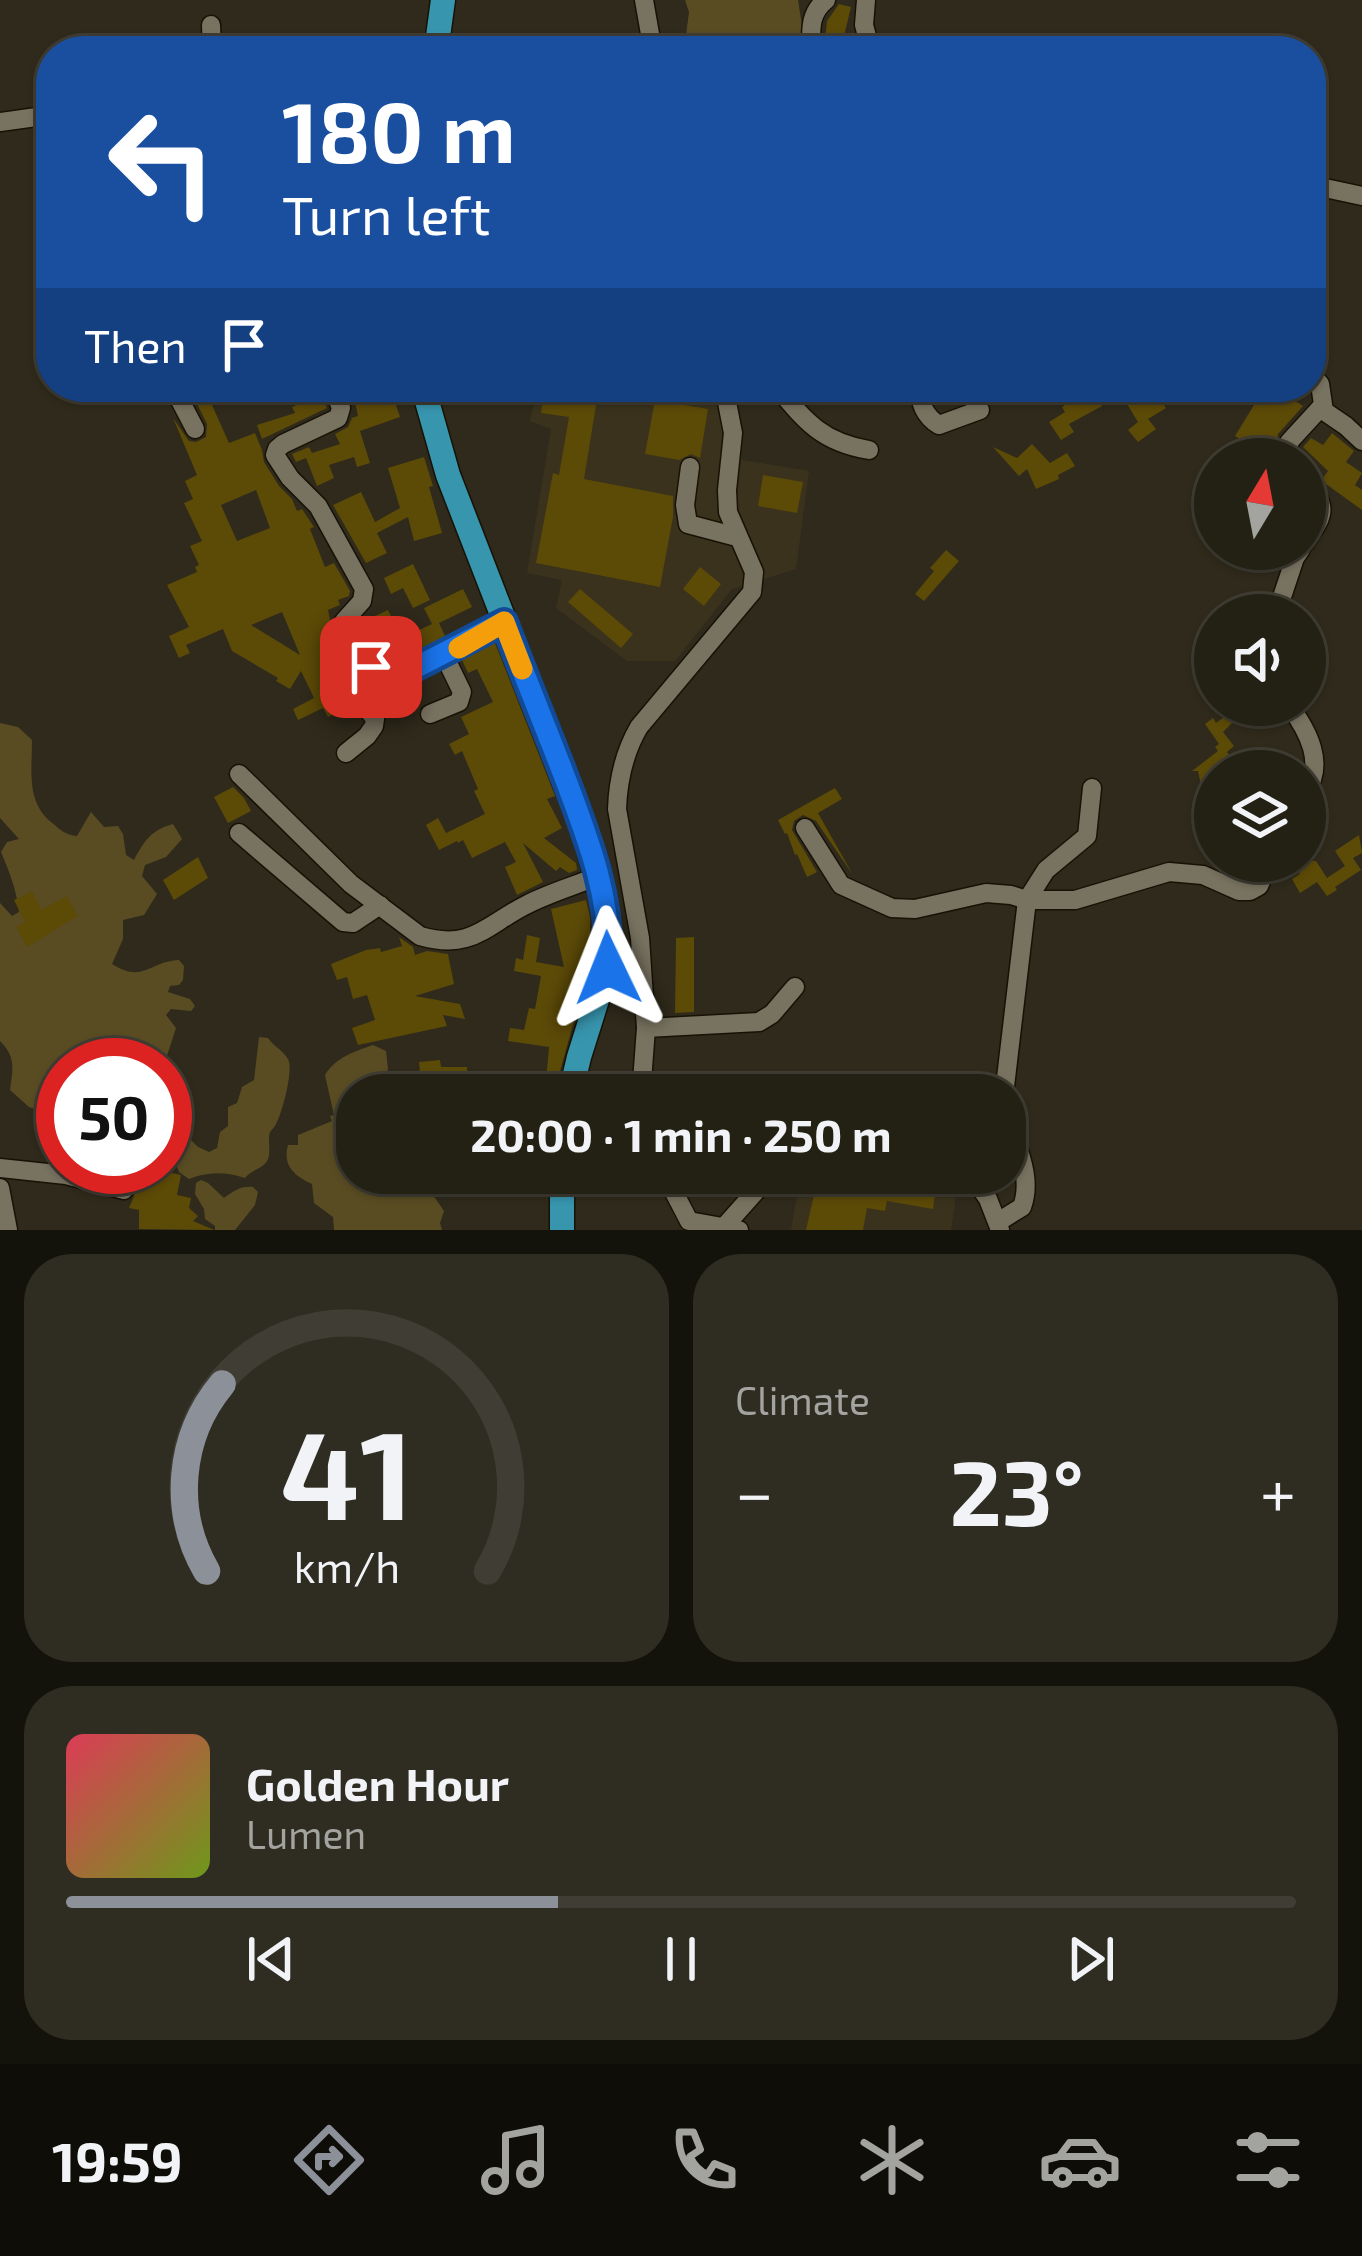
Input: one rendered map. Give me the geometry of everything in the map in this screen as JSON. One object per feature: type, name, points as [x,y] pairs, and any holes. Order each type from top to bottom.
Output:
[{"type":"main road","points":[[438,36],[443,0]]},
{"type":"main road","points":[[427,402],[448,475],[579,813],[598,876],[608,925],[608,968],[575,1074]]},
{"type":"main road","points":[[562,1194],[562,1230]]},
{"type":"street","points":[[644,0],[650,36]]},
{"type":"street","points":[[811,36],[815,10],[826,0]]},
{"type":"street","points":[[866,0],[867,36]]},
{"type":"street","points":[[211,25],[211,36]]},
{"type":"street","points":[[0,122],[36,117]]},
{"type":"street","points":[[1326,188],[1362,196]]},
{"type":"street","points":[[181,402],[195,429]]},
{"type":"street","points":[[338,402],[338,418],[283,444],[275,454],[290,478],[318,506],[364,590],[362,602],[343,626],[371,667],[394,674],[411,670],[504,622]]},
{"type":"street","points":[[643,1074],[646,1028],[638,923],[617,809],[618,790],[639,727],[752,592],[754,572],[737,537],[727,500],[733,433],[727,402]]},
{"type":"street","points":[[791,402],[821,434],[845,446],[869,450]]},
{"type":"street","points":[[921,402],[930,420],[939,425],[980,410]]},
{"type":"street","points":[[1322,402],[1324,411],[1362,441]]},
{"type":"street","points":[[1291,438],[1322,406]]},
{"type":"street","points":[[690,467],[685,505],[688,524],[737,537]]},
{"type":"street","points":[[430,714],[462,698],[444,655]]},
{"type":"street","points":[[346,753],[374,727],[374,718],[363,703],[371,667]]},
{"type":"street","points":[[238,774],[352,884],[421,937],[451,940],[485,932],[530,903],[598,876]]},
{"type":"street","points":[[1008,1074],[1027,900],[1046,870],[1087,836],[1091,788]]},
{"type":"street","points":[[805,828],[841,885],[892,908],[915,909],[986,893],[1075,901],[1169,872],[1194,874]]},
{"type":"street","points":[[239,833],[343,922],[353,923],[380,905]]},
{"type":"street","points":[[1218,882],[1245,892],[1261,882]]},
{"type":"street","points":[[646,1028],[759,1022],[795,986]]},
{"type":"street","points":[[0,1168],[36,1171]]},
{"type":"street","points":[[0,1193],[8,1230]]},
{"type":"street","points":[[675,1194],[691,1225],[731,1228],[756,1194]]},
{"type":"street","points":[[981,1194],[999,1226],[1022,1208],[1025,1194]]},
{"type":"shaded area","points":[[685,0],[798,0],[804,36],[686,36],[689,12]]},
{"type":"shaded area","points":[[534,402],[729,402],[742,460],[809,471],[796,569],[732,589],[675,661],[627,661],[556,608],[562,580],[527,573],[551,429],[530,421]]},
{"type":"shaded area","points":[[0,723],[18,727],[32,740],[31,774],[37,805],[63,832],[77,836],[91,812],[104,827],[118,826],[126,855],[134,860],[149,837],[165,826],[173,824],[182,839],[166,857],[145,865],[142,876],[157,894],[144,915],[123,920],[123,939],[112,964],[139,972],[179,960],[184,966],[183,980],[168,992],[190,999],[195,1006],[191,1011],[171,1009],[166,1015],[176,1028],[173,1038],[36,1038],[36,1110],[10,1090],[12,1063],[0,1041],[0,903],[12,916],[19,912],[1,852],[7,842],[19,839],[0,818]]},
{"type":"shaded area","points":[[259,1037],[268,1038],[289,1064],[284,1102],[269,1135],[267,1161],[245,1178],[216,1173],[192,1178],[192,1141],[209,1152],[217,1148],[220,1132],[228,1126],[228,1107],[237,1103],[242,1087],[254,1080]]},
{"type":"shaded area","points":[[373,1045],[386,1051],[388,1069],[386,1074],[336,1074],[336,1194],[433,1194],[444,1211],[442,1230],[334,1230],[333,1217],[314,1203],[312,1184],[288,1164],[288,1145],[298,1145],[298,1135],[332,1121],[325,1075],[352,1053]]},
{"type":"shaded area","points":[[201,1180],[224,1198],[244,1187],[258,1192],[255,1205],[235,1230],[215,1230],[205,1219],[195,1194]]},
{"type":"shaded area","points":[[797,1194],[956,1194],[951,1230],[791,1230]]},
{"type":"building","points":[[839,4],[851,7],[844,36],[826,36],[827,21]]},
{"type":"building","points":[[196,402],[211,402],[229,443],[255,433],[264,462],[279,486],[314,527],[310,529],[325,567],[334,563],[350,591],[338,600],[340,605],[328,610],[334,639],[356,670],[332,684],[344,709],[328,717],[323,708],[298,720],[293,709],[314,698],[301,671],[290,689],[232,651],[223,629],[186,645],[190,653],[179,658],[169,636],[189,627],[167,585],[197,572],[199,565],[190,546],[202,541],[184,503],[193,499],[185,481],[197,475],[173,418],[189,441],[206,437],[207,424]],"holes":[[[256,490],[270,528],[237,541],[221,505]],[[282,612],[300,655],[251,625]]]},
{"type":"building","points":[[324,402],[327,408],[262,439],[257,425],[295,413],[292,407]]},
{"type":"building","points":[[355,402],[395,402],[400,417],[360,431],[370,463],[357,467],[354,457],[329,465],[334,478],[317,486],[306,458],[296,462],[292,454],[340,444],[335,434],[358,416]]},
{"type":"building","points":[[543,402],[597,402],[584,479],[673,496],[660,587],[536,563],[569,417],[541,413]]},
{"type":"building","points":[[655,402],[708,409],[700,458],[645,454]]},
{"type":"building","points":[[1070,402],[1100,402],[1102,406],[1069,424],[1074,432],[1061,440],[1049,422],[1065,412],[1062,407]]},
{"type":"building","points":[[1162,402],[1166,408],[1148,419],[1156,429],[1138,442],[1128,430],[1138,422],[1127,404]]},
{"type":"building","points":[[1256,402],[1303,406],[1278,438],[1235,436]]},
{"type":"building","points":[[1332,433],[1354,451],[1346,462],[1362,473],[1355,485],[1362,490],[1362,510],[1326,484],[1326,441]]},
{"type":"building","points":[[1032,444],[1050,463],[1067,453],[1075,466],[1036,489],[1027,469],[1019,476],[993,447],[1017,458]]},
{"type":"building","points":[[424,457],[442,533],[414,541],[408,517],[377,533],[387,553],[366,563],[333,505],[361,492],[375,522],[400,508],[388,468]]},
{"type":"building","points":[[763,475],[803,482],[797,513],[758,506]]},
{"type":"building","points":[[946,550],[959,561],[924,601],[915,594]]},
{"type":"building","points":[[413,564],[430,600],[413,608],[403,588],[391,594],[384,578]]},
{"type":"building","points":[[700,567],[721,584],[704,606],[683,589]]},
{"type":"building","points":[[463,589],[472,607],[439,623],[446,638],[399,659],[373,617],[388,610],[402,638],[432,624],[424,608]]},
{"type":"building","points":[[580,589],[633,634],[621,648],[568,602]]},
{"type":"building","points":[[495,643],[555,796],[547,799],[562,828],[544,838],[576,863],[577,870],[569,873],[560,867],[556,871],[523,843],[543,882],[517,895],[505,867],[516,862],[505,842],[472,858],[463,840],[439,850],[426,825],[438,818],[446,833],[485,814],[462,751],[455,755],[449,744],[469,734],[461,717],[493,702],[477,669],[468,673],[462,660]]},
{"type":"building","points":[[1206,726],[1229,726],[1223,732],[1234,746],[1217,750],[1219,744]]},
{"type":"building","points":[[233,787],[251,811],[228,823],[214,797]]},
{"type":"building","points":[[835,788],[842,799],[818,813],[853,875],[816,821],[803,815],[794,821],[792,830],[817,872],[807,877],[778,820]]},
{"type":"building","points":[[1359,835],[1362,853],[1353,858],[1361,870],[1327,896],[1317,882],[1326,882],[1326,876],[1345,866],[1335,851]]},
{"type":"building","points":[[198,857],[208,878],[174,900],[163,880]]},
{"type":"building","points":[[1294,882],[1317,882],[1300,893]]},
{"type":"building","points":[[32,891],[41,910],[67,896],[78,916],[27,947],[16,927],[25,922],[14,900]]},
{"type":"building","points":[[586,900],[590,917],[590,958],[586,959],[559,1074],[547,1074],[549,1047],[508,1041],[510,1028],[524,1030],[529,1008],[535,1009],[541,976],[514,971],[516,958],[523,960],[527,935],[540,938],[536,962],[564,967],[551,909]]},
{"type":"building","points":[[399,937],[413,947],[415,955],[427,951],[448,954],[454,984],[415,996],[460,1004],[465,1019],[443,1015],[447,1026],[358,1045],[352,1028],[375,1020],[367,995],[353,999],[347,977],[337,980],[331,964],[366,950],[380,948],[381,952],[402,946]]},
{"type":"building","points":[[694,937],[694,1012],[675,1013],[676,938]]},
{"type":"building","points":[[440,1060],[441,1067],[467,1067],[467,1074],[420,1074],[419,1062]]},
{"type":"building","points":[[135,1194],[177,1194],[191,1198],[189,1208],[198,1216],[193,1221],[214,1230],[139,1229],[139,1210],[129,1208]]},
{"type":"building","points":[[814,1194],[935,1194],[933,1209],[887,1201],[885,1211],[867,1208],[863,1230],[806,1230]]},
{"type":"slow traffic","points":[[459,648],[504,622],[522,669]]},
{"type":"route","points":[[371,667],[394,674],[411,670],[504,622],[579,813],[598,876],[607,915],[608,968]]}]
